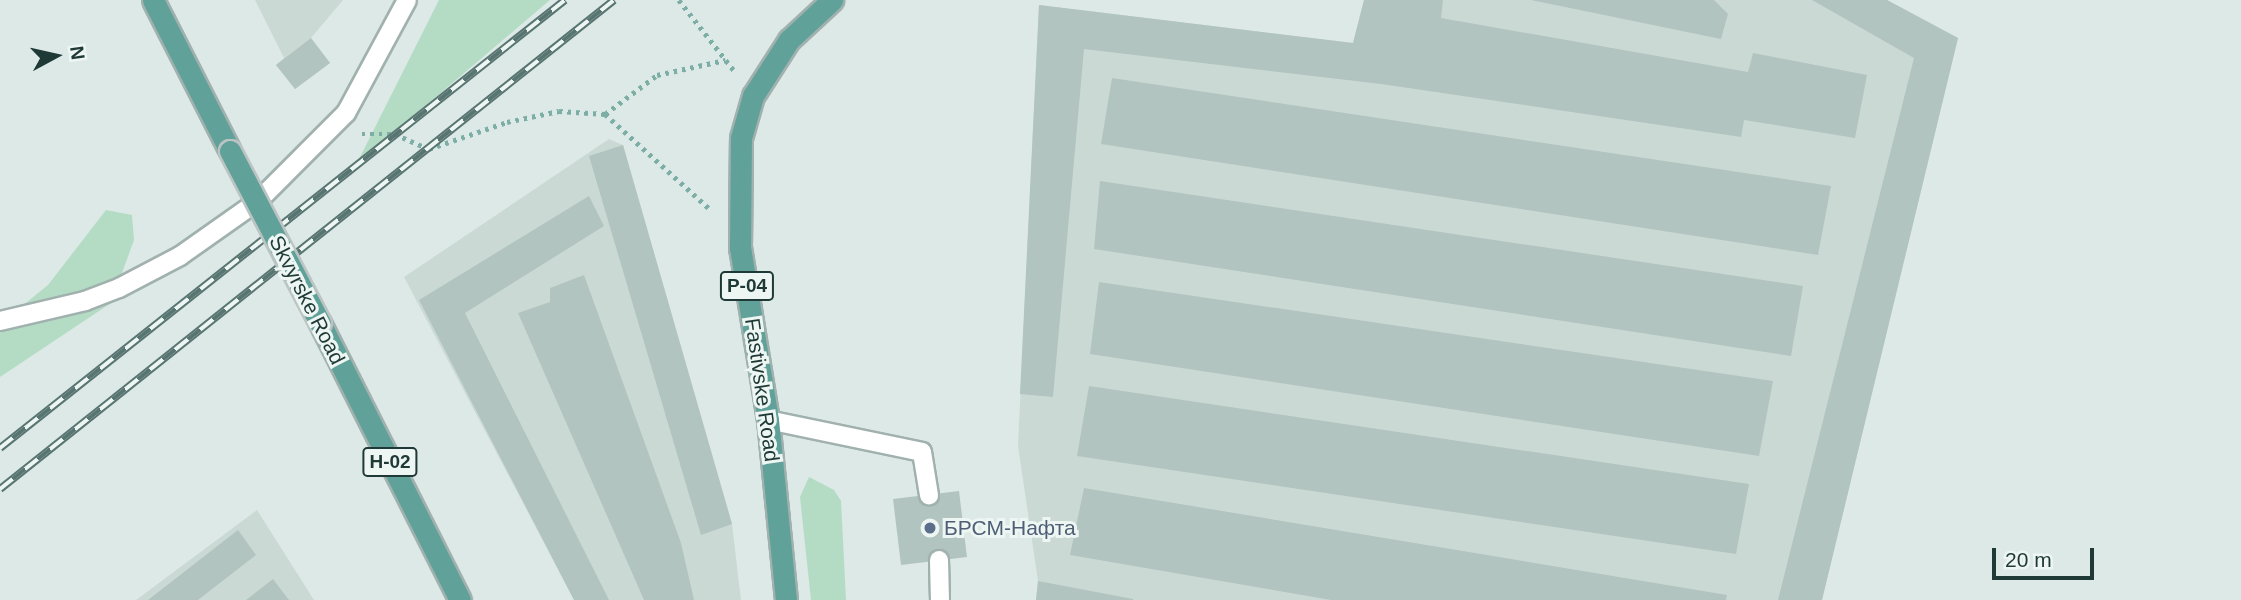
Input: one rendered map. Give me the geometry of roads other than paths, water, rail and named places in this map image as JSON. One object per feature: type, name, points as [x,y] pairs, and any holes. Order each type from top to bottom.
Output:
[{"type":"main road","name":"Skvyrske Road","points":[[153,0],[460,600]]},
{"type":"main road","name":"Fastivske Road","points":[[786,600],[768,420],[740,235],[741,138],[753,96],[789,40],[832,0]]},
{"type":"lane","points":[[0,321],[85,302],[180,256],[258,201],[317,145],[346,113],[407,0]]},
{"type":"lane","points":[[768,420],[922,452],[929,495]]},
{"type":"lane","points":[[939,561],[940,600]]},
{"type":"railway","points":[[0,448],[565,0]]},
{"type":"railway","points":[[0,489],[614,0]]},
{"type":"place","name":"БРСМ-Нафта","points":[[930,528]]}]
